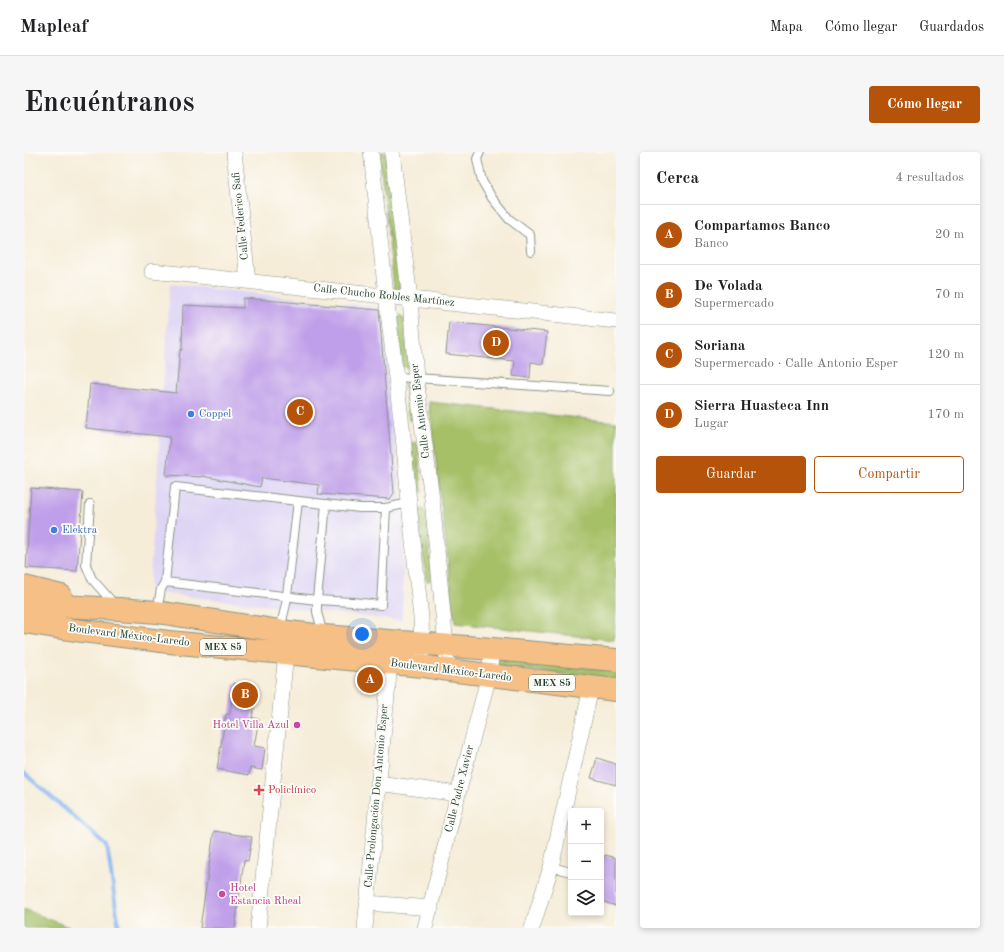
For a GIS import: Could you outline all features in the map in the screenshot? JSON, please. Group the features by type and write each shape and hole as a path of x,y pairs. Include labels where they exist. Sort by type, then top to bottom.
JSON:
{"main road":[{"path":"24,588 119,609"},
{"name":"Boulevard México-Laredo","path":"24,604 157,612 280,631 324,636 616,660"},
{"name":"Boulevard México-Laredo","path":"24,622 169,642 423,666 616,690"},
{"path":"24,632 169,642"}],"street":[{"name":"Calle Federico Safi","path":"234,152 248,281"},
{"name":"Calle Antonio Esper","path":"372,152 386,296 403,435 421,618 423,666"},
{"name":"Calle Antonio Esper","path":"392,152 410,299 416,378 432,499 448,670"},
{"name":"Calle Chucho Robles Martínez","path":"152,271 616,321"},
{"path":"403,435 423,433"},
{"path":"409,503 432,499"},
{"name":"Calle Padre Xavier","path":"425,928 489,675 492,649"},
{"path":"258,928 286,653"},
{"name":"Calle Prolongación Don Antonio Esper","path":"365,928 390,663"},
{"path":"532,928 551,866 591,688"},
{"path":"378,783 458,794"},
{"path":"367,903 431,908"}],"lane":[{"path":"480,152 477,159 482,181 492,198 509,219 530,235 531,251"},
{"path":"396,377 610,391"},
{"path":"157,612 161,590 165,582 174,487 360,508 386,508 409,503"},
{"path":"280,631 287,596 298,501"},
{"path":"90,504 86,565 92,579 119,609"},
{"path":"324,636 318,612 317,600 326,504"},
{"path":"165,582 317,600 381,605 386,508"},
{"path":"551,866 568,871"}],"shaded area":[{"path":"170,284 381,307 404,529 402,621 149,592"}],"green space":[{"path":"379,152 385,152 400,287 399,290 394,288"},
{"path":"399,316 404,319 407,368 402,366"},
{"path":"405,382 408,382 410,385 412,420 409,420 404,384"},
{"path":"429,402 616,422 616,609 614,640 455,623"},
{"path":"415,442 418,445 422,492 420,494 415,492 411,445"},
{"path":"423,509 426,513 432,579 430,581 427,581 426,579 419,512"},
{"path":"496,658 616,671 616,680 496,666"},
{"path":"24,909 71,928 24,928"}],"building":[{"path":"243,298 379,310 394,493 390,499 318,494 319,485 262,478 260,487 202,476 166,475 170,437 86,428 90,384 176,393 180,350 182,350 183,305 243,308"},
{"path":"449,322 547,332 543,364 531,362 530,378 513,376 515,361 446,354"},
{"name":"Elektra","path":"31,488 83,492 77,571 26,568"},
{"path":"234,683 258,688 252,718 259,719 254,746 265,748 262,770 250,768 249,775 217,769 226,714 230,714"},
{"path":"597,758 616,764 616,785 591,778"},
{"name":"Hotel Estancia Rheal","path":"214,831 252,837 248,861 244,860 235,928 200,928"},
{"path":"605,855 616,858 616,906 604,902"}],"waterway":[{"path":"24,773 107,846 119,928"}],"place":[{"name":"Sierra Huasteca Inn","path":"496,343"},
{"name":"Soriana","path":"300,412"},
{"name":"Coppel","path":"191,414"},
{"name":"Elektra","path":"54,530"},
{"name":"Compartamos Banco","path":"370,680"},
{"name":"De Volada","path":"245,695"},
{"name":"Hotel Villa Azul","path":"297,725"},
{"name":"Policlínico","path":"259,790"},
{"name":"Hotel Estancia Rheal","path":"222,894"}]}
